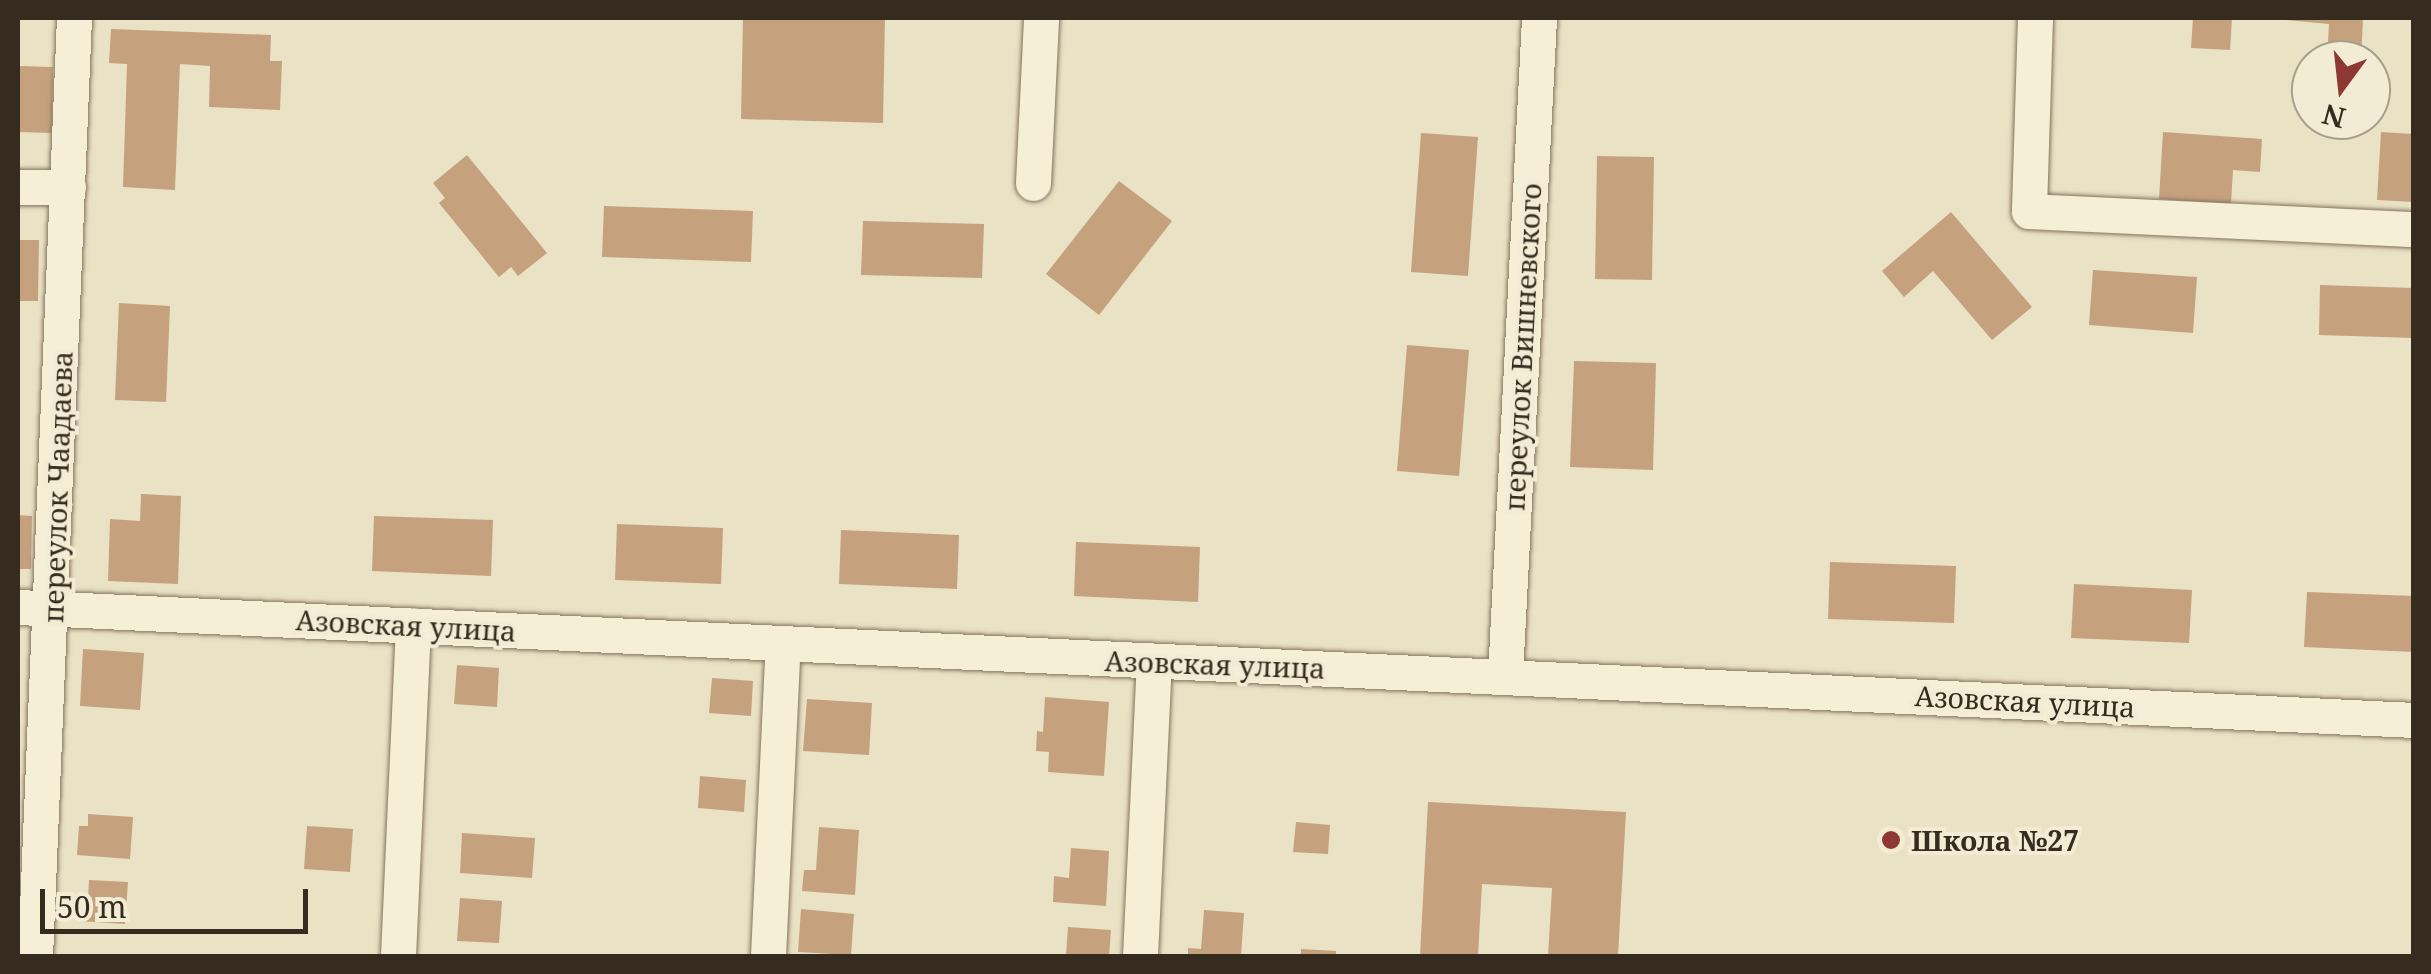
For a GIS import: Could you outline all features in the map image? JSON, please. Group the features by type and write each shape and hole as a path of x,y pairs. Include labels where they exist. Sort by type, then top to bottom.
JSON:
{"street":[{"name":"переулок Чаадаева","path":"36,956 74,18"},
{"path":"1032,183 1040,18"},
{"name":"переулок Вишневского","path":"1505,676 1539,18"},
{"path":"2035,18 2029,211 2414,229"},
{"path":"18,187 68,188"},
{"name":"Азовская улица","path":"18,607 2414,720"},
{"path":"398,956 413,624"},
{"path":"768,956 783,642"},
{"path":"1140,956 1154,662"}],"building":[{"path":"743,18 885,18 883,123 741,119"},
{"path":"2193,18 2232,18 2230,50 2191,48"},
{"path":"2263,18 2363,18 2362,40 2328,40 2329,24"},
{"path":"111,29 271,35 270,61 282,61 280,110 209,107 210,66 180,64 175,190 123,187 127,64 109,63"},
{"path":"18,66 53,67 52,133 18,132"},
{"path":"2163,132 2262,139 2260,172 2233,170 2231,204 2159,199"},
{"path":"1421,133 1478,137 1468,276 1411,272"},
{"path":"2391,133 2414,134 2414,202 2377,200 2381,140 2391,140"},
{"path":"467,155 547,253 518,276 511,267 499,277 439,203 445,198 433,183"},
{"path":"1597,156 1654,157 1652,280 1595,279"},
{"path":"1119,181 1172,221 1099,315 1046,274"},
{"path":"604,206 753,211 751,262 602,257"},
{"path":"1951,212 2032,307 1992,340 1933,271 1904,297 1882,271"},
{"path":"863,221 984,224 982,278 861,275"},
{"path":"18,240 39,240 38,301 18,301"},
{"path":"2093,270 2197,277 2193,333 2089,325"},
{"path":"2320,285 2414,288 2414,338 2319,335"},
{"path":"119,303 170,306 166,402 115,400"},
{"path":"1407,345 1469,350 1459,476 1397,471"},
{"path":"1574,361 1656,363 1653,470 1570,467"},
{"path":"141,494 181,496 178,584 108,581 110,519 140,521"},
{"path":"18,515 32,516 31,569 18,569"},
{"path":"374,516 493,520 491,576 372,571"},
{"path":"617,524 723,528 721,584 615,580"},
{"path":"841,530 959,535 957,589 839,584"},
{"path":"1076,542 1200,547 1198,602 1074,596"},
{"path":"1830,562 1956,566 1954,623 1828,619"},
{"path":"2074,584 2192,590 2189,643 2071,638"},
{"path":"2307,592 2414,596 2414,652 2304,647"},
{"path":"83,649 144,653 140,710 80,706"},
{"path":"457,665 499,668 497,707 454,704"},
{"path":"712,678 753,681 751,716 709,713"},
{"path":"1045,697 1109,702 1104,776 1048,772 1049,752 1036,751 1037,731 1043,732"},
{"path":"807,699 872,703 869,755 803,751"},
{"path":"700,776 746,780 744,812 698,808"},
{"path":"1428,802 1626,812 1618,956 1548,956 1552,888 1482,884 1478,956 1420,956"},
{"path":"88,814 133,817 130,859 77,855 79,826 88,826"},
{"path":"1296,822 1330,825 1328,854 1293,852"},
{"path":"307,826 353,829 350,872 304,869"},
{"path":"819,827 859,830 855,895 802,891 804,870 816,870"},
{"path":"462,833 535,838 532,878 460,873"},
{"path":"1071,848 1109,851 1106,906 1053,902 1054,876 1069,878"},
{"path":"89,880 128,882 125,924 79,921 80,900 88,900"},
{"path":"460,898 502,901 499,943 457,941"},
{"path":"801,909 854,914 851,955 798,952"},
{"path":"1204,910 1244,913 1241,956 1188,956 1188,948 1201,949"},
{"path":"1068,927 1111,930 1109,956 1066,956"},
{"path":"1301,949 1336,951 1336,956 1301,956"}],"place":[{"name":"Школа №27","path":"1891,840"}]}
